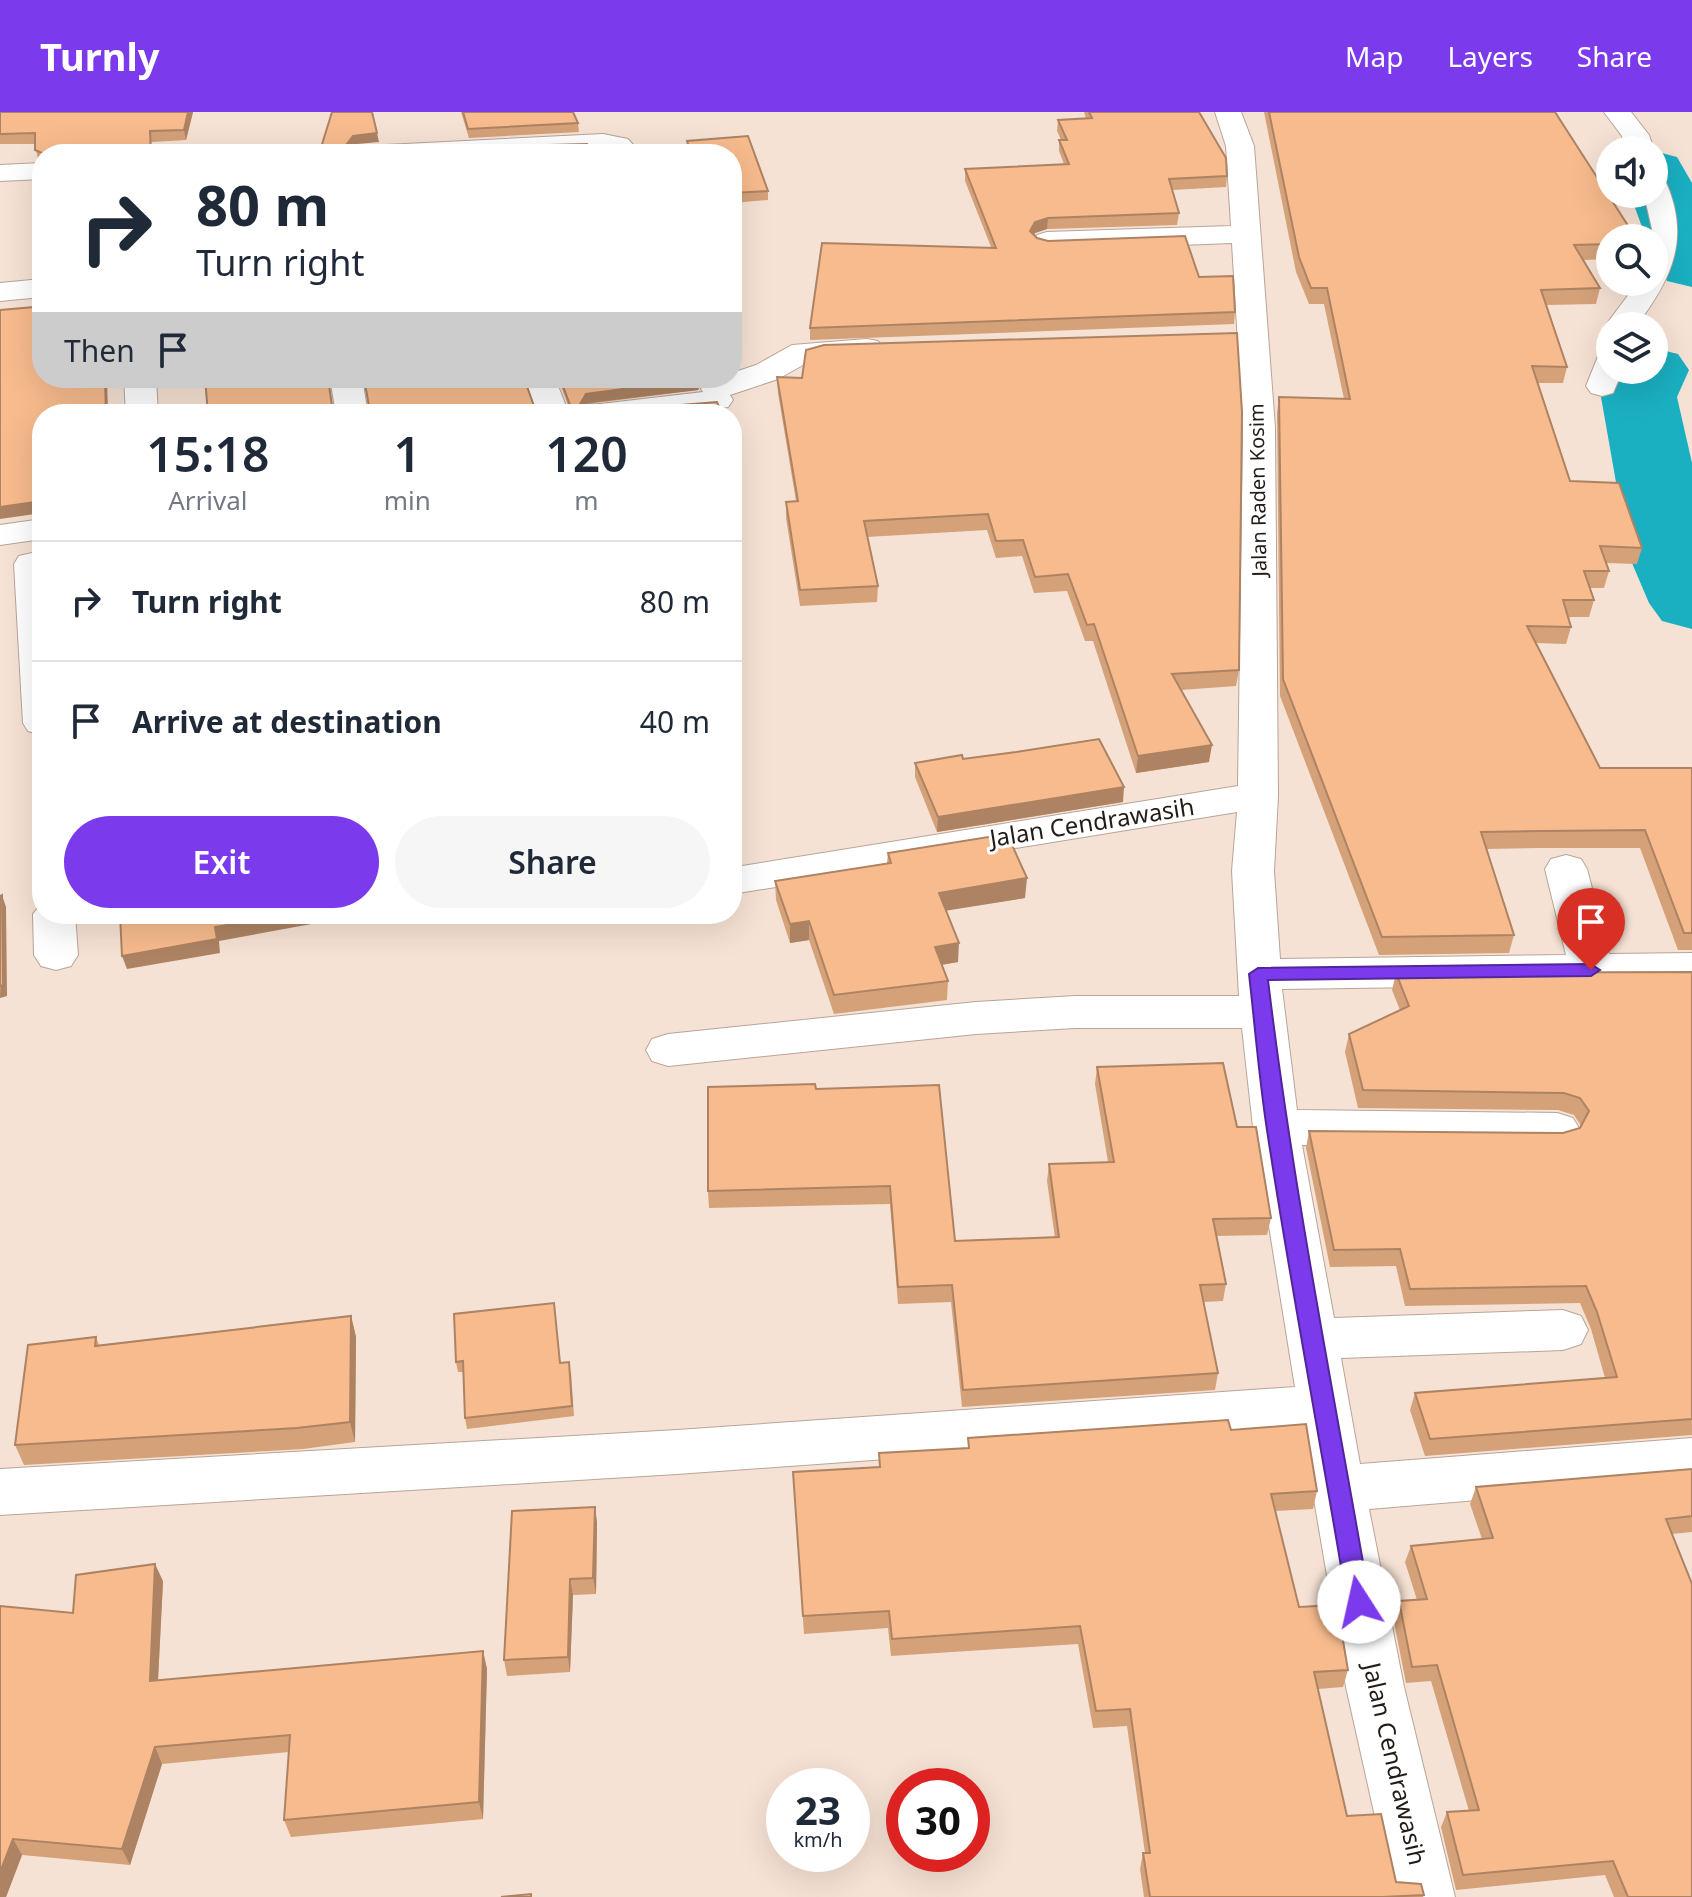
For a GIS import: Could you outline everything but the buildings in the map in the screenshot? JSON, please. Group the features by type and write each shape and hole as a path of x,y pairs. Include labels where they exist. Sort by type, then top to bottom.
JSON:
{"street":[{"name":"Jalan Raden Kosim","path":"1228,112 1240,146 1245,234 1237,336 1259,428 1258,796 1253,871"},
{"path":"1617,112 1635,136"},
{"path":"571,144 613,144"},
{"path":"0,173 32,171"},
{"path":"1047,241 1245,234"},
{"path":"0,292 32,289"},
{"path":"1631,312 1643,296"},
{"path":"742,383 803,352 903,347"},
{"path":"661,404 716,395"},
{"path":"0,535 29,556 32,595"},
{"name":"Jalan Cendrawasih","path":"742,880 1258,796"},
{"path":"1566,869 1591,970"},
{"name":"Jalan Cendrawasih","path":"1253,871 1260,993 1276,1127 1311,1339 1375,1687 1424,1897"},
{"path":"668,1050 1260,993 1591,970 1692,968"},
{"path":"1276,1127 1557,1130"},
{"path":"1311,1339 1563,1330"},
{"path":"0,1492 692,1451 1325,1406"},
{"path":"1338,1489 1692,1460"}],"waterway":[{"path":"1668,206 1692,266"},
{"path":"1645,384 1639,397 1671,556 1692,603"}],"route":[{"path":"1359,1602 1276,1127 1258,974 1591,970"}]}
